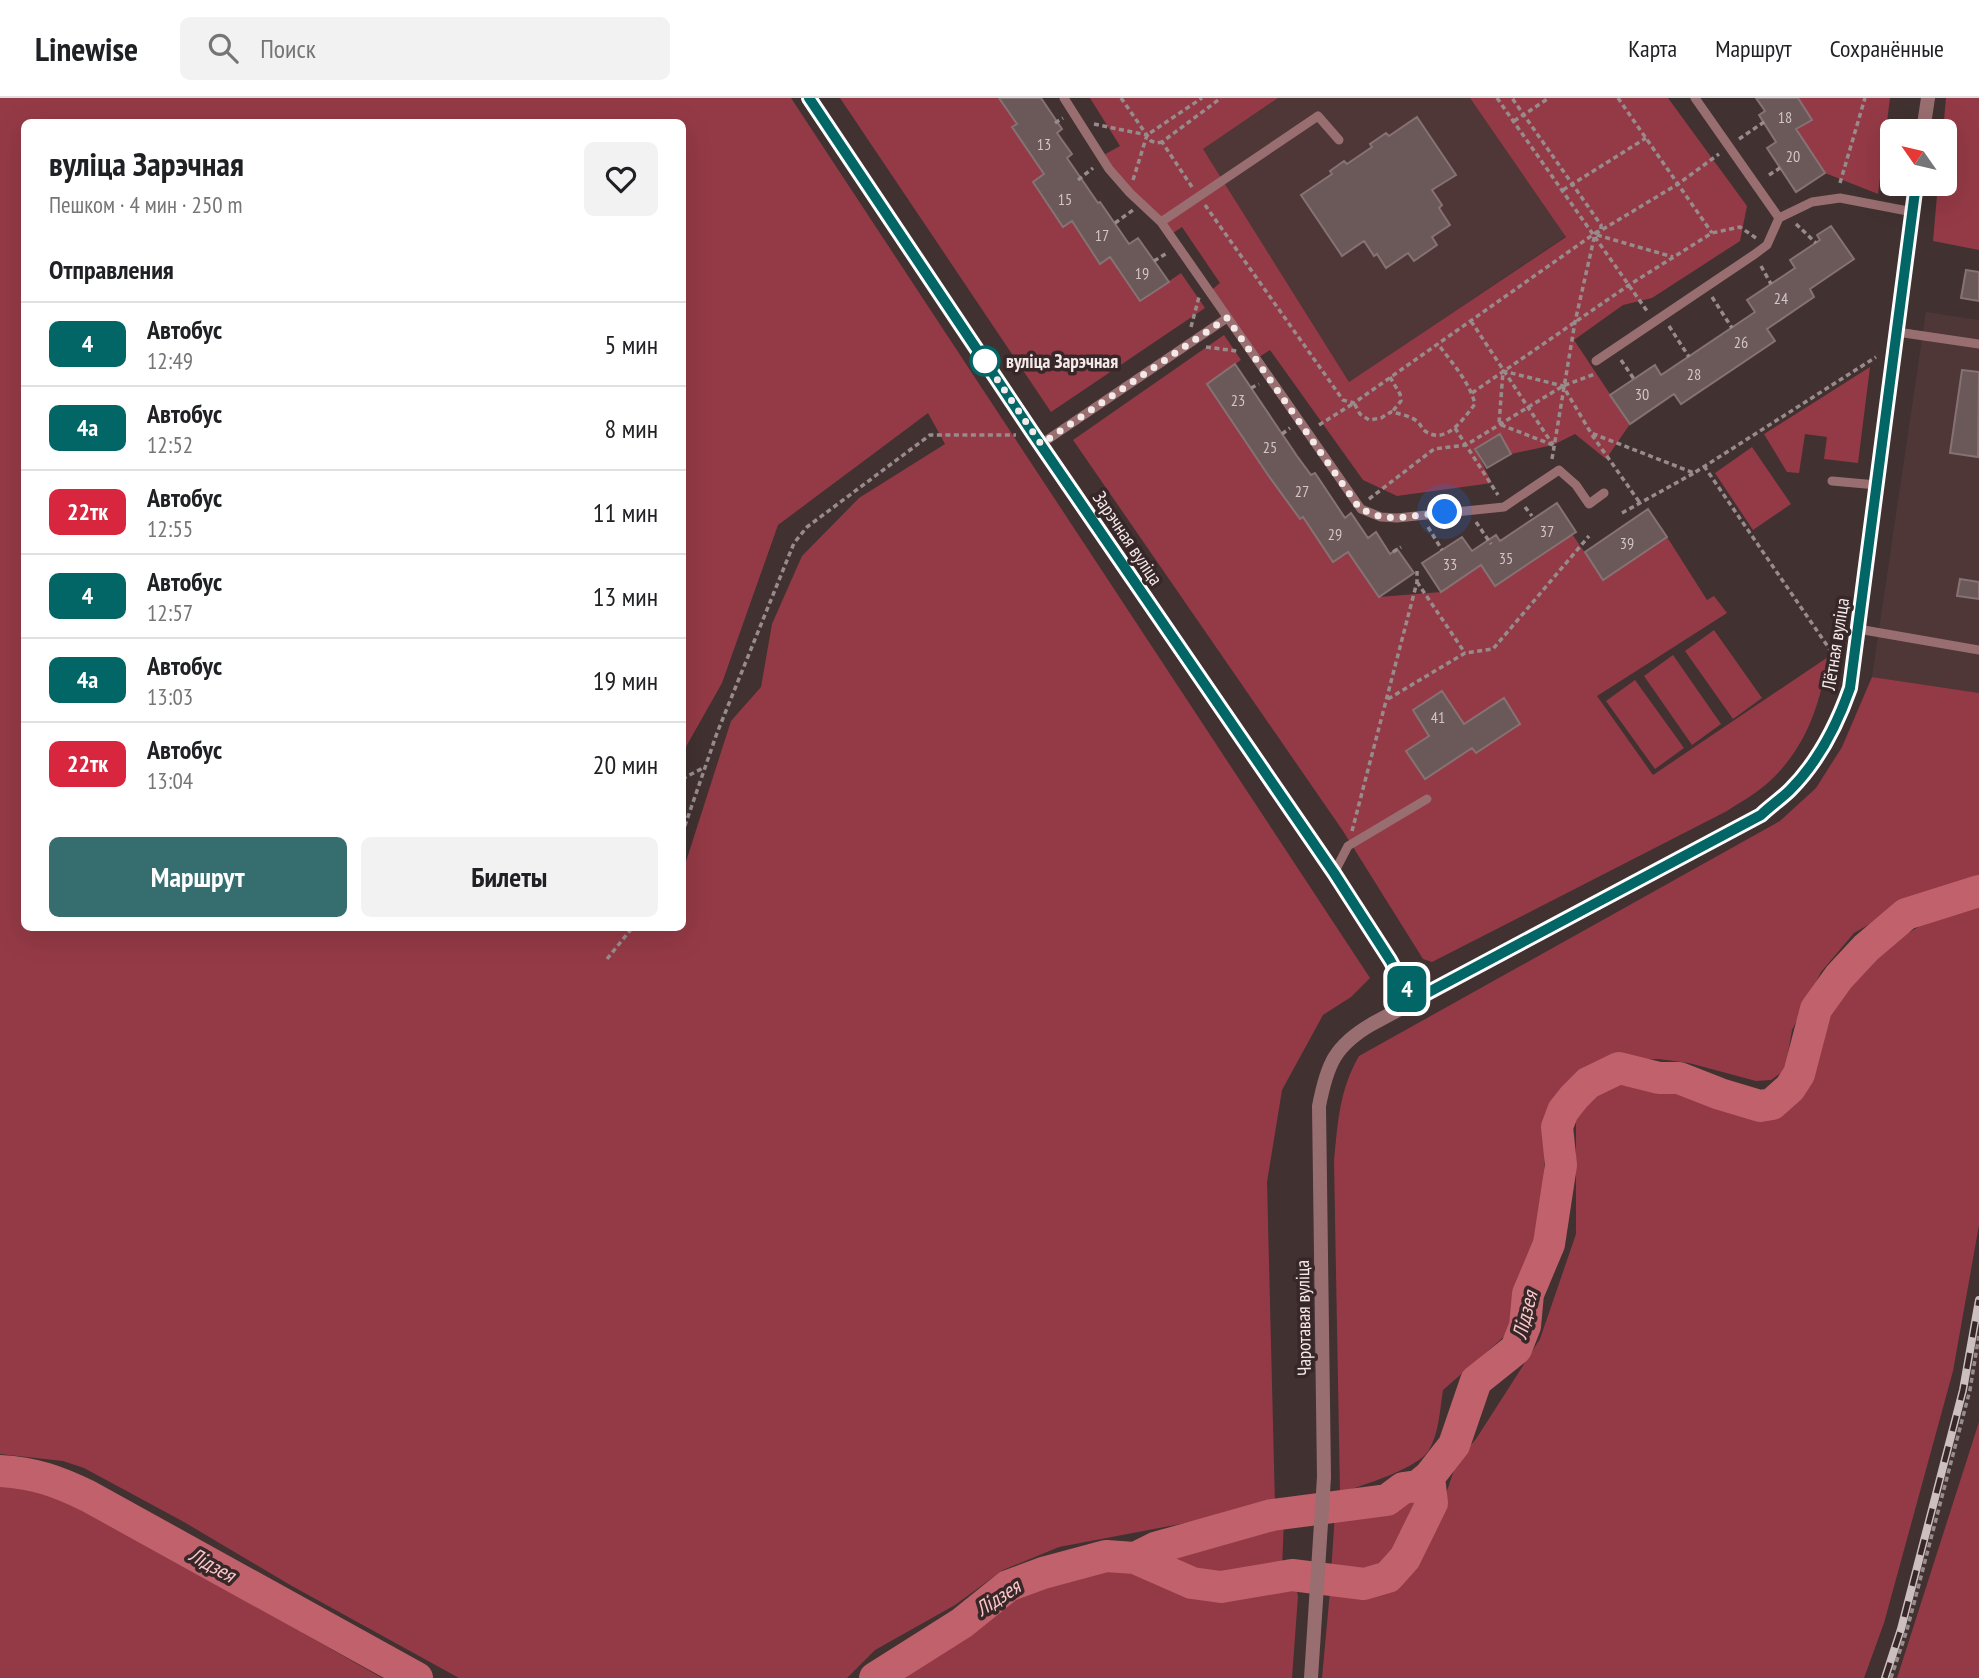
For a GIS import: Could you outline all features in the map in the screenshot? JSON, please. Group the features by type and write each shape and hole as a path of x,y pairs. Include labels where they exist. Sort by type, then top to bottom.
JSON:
{"street":[{"name":"Зарэчная вуліца","path":"809,98 1037,439 1334,873 1395,968 1412,1001"},
{"path":"1925,119 1928,98"},
{"name":"Лётная вуліца","path":"1412,1001 1761,815 1790,790 1808,768 1834,726 1850,688 1915,196"},
{"name":"Чаротавая вуліца","path":"1311,1678 1324,1477 1319,1106 1326,1073 1341,1048 1354,1034 1412,1001"}],"lane":[{"path":"1064,98 1100,157 1130,193 1161,222 1359,507 1381,517 1397,518 1504,507 1559,470 1576,485 1590,505 1604,493"},
{"path":"1695,98 1779,218"},
{"path":"1161,222 1318,116 1339,140"},
{"path":"1596,361 1767,245 1779,218 1812,202 1840,198 1913,212"},
{"path":"1037,439 1227,318"},
{"path":"1897,332 1979,344"},
{"path":"1832,481 1877,485"},
{"path":"1858,629 1979,650"},
{"path":"1334,873 1348,846 1427,799"}],"path":[{"path":"1121,98 1147,135 1157,143 1221,98"},
{"path":"1130,193 1147,135 1202,98"},
{"path":"1497,98 1595,234 1654,322"},
{"path":"1512,98 1601,225 1601,229 1595,234 1553,445"},
{"path":"1514,121 1549,98"},
{"path":"1618,98 1713,233"},
{"path":"1840,183 1865,98"},
{"path":"1055,123 1063,118 1147,135"},
{"path":"1308,432 1354,403 1595,234 1678,184 1767,120"},
{"path":"1563,190 1646,138"},
{"path":"1162,142 1343,400 1354,403 1360,414 1369,420 1381,418 1392,412 1401,401 1390,377"},
{"path":"1078,180 1093,168"},
{"path":"1769,175 1780,168"},
{"path":"1115,223 1135,209"},
{"path":"1795,223 1816,243"},
{"path":"1472,393 1629,285 1713,233 1740,227 1767,245"},
{"path":"1595,234 1673,257"},
{"path":"1154,261 1170,251"},
{"path":"1760,264 1771,284"},
{"path":"1190,331 1199,295"},
{"path":"1712,297 1732,328"},
{"path":"1471,321 1553,445"},
{"path":"1669,326 1689,357"},
{"path":"1392,412 1411,418 1420,423 1425,431 1437,435 1448,433 1455,428 1475,404 1472,393 1438,344"},
{"path":"1200,346 1239,352"},
{"path":"1622,513 1694,473 1877,357"},
{"path":"1619,358 1634,379"},
{"path":"1503,371 1563,386 1591,433 1640,503"},
{"path":"1499,424 1503,371"},
{"path":"1359,507 1434,449 1466,445 1563,386 1597,374"},
{"path":"1251,388 1261,383"},
{"path":"1499,424 1553,445"},
{"path":"1282,434 1292,426"},
{"path":"1455,428 1492,483 1504,507"},
{"path":"1591,433 1694,473"},
{"path":"686,822 705,767 794,543 807,527 930,435 1037,439"},
{"path":"1704,466 1835,657"},
{"path":"1522,503 1532,516"},
{"path":"1473,517 1491,544"},
{"path":"1425,522 1443,550"},
{"path":"1386,700 1465,653 1493,649 1589,536"},
{"path":"1393,552 1401,547"},
{"path":"1348,846 1417,582 1417,571"},
{"path":"1417,582 1465,653"},
{"path":"686,777 705,767"},
{"path":"607,959 630,931"},
{"path":"1891,1678 1907,1630 1963,1416 1979,1335"}],"shaded area":[{"path":"0,98 791,98 1370,978 1351,997 1323,1015 1282,1090 1267,1182 1275,1506 1059,1547 1003,1570 955,1605 875,1650 847,1678 459,1678 292,1586 184,1522 84,1468 63,1461 0,1454"},
{"path":"840,98 999,98 1017,124 1012,128 1044,174 1033,182 1063,227 1072,221 1100,263 1110,257 1140,301 1181,273 1205,308 1051,412"},
{"path":"1090,98 1278,98 1203,149 1349,382 1566,237 1470,98 1668,98 1747,206 1740,241 1652,298 1623,305 1574,340 1630,424 1606,459 1575,434 1553,445 1511,454 1500,434 1475,449 1492,483 1397,496 1363,480 1270,350 1256,359 1209,292 1220,283 1182,227 1170,235 1100,157 1120,146"},
{"path":"1278,98 1470,98 1566,236 1349,382 1203,149"},
{"path":"1798,98 1890,98 1887,119 1880,119 1878,194 1825,173 1796,129 1811,119"},
{"path":"1946,98 1979,98 1979,250 1933,241 1937,196 1957,196 1957,119 1944,119"},
{"path":"1926,312 1979,320 1979,693 1872,677"},
{"path":"1224,335 1241,360 1207,384 1299,519 1303,517 1333,561 1348,552 1379,597 1441,592 1481,565 1495,586 1572,534 1603,579 1667,537 1707,600 1714,596 1727,613 1597,696 1653,775 1828,657 1821,691 1810,723 1784,766 1762,788 1727,811 1432,962 1423,959 1343,831 1073,440"},
{"path":"1870,367 1858,463 1824,459 1827,437 1805,434 1799,473 1787,472 1764,434"},
{"path":"1752,447 1791,504 1753,530 1715,473"},
{"path":"1714,630 1762,698 1733,719 1685,651"},
{"path":"1673,655 1721,724 1692,745 1644,676"},
{"path":"1872,677 1979,693 1979,879 1910,901 1854,933 1821,972 1792,1030 1785,1070 1771,1080 1756,1081 1689,1063 1659,1059 1619,1060 1592,1067 1558,1096 1546,1131 1541,1227 1506,1335 1443,1390 1435,1436 1423,1457 1389,1476 1340,1493 1334,1161 1343,1094 1359,1056 1780,821 1816,788 1842,747"},
{"path":"1635,680 1684,748 1655,769 1606,701"},
{"path":"1979,905 1979,1225 1953,1371 1884,1623 1864,1678 1322,1678 1330,1591 1353,1596 1401,1581 1445,1497 1457,1461 1476,1439 1540,1339 1576,1234 1576,1108 1603,1085 1619,1081 1656,1082 1715,1102 1767,1111 1806,1082 1818,1058 1822,1034 1842,986 1873,954 1925,923"},
{"path":"1979,1422 1979,1678 1897,1678"},
{"path":"0,1484 53,1491 382,1678 0,1678"},
{"path":"1426,1485 1426,1503 1400,1556 1385,1574 1363,1578 1331,1573 1335,1513 1388,1503 1404,1493"},
{"path":"1284,1520 1282,1568 1219,1573 1174,1566 1159,1552"},
{"path":"1107,1564 1132,1564 1215,1598 1275,1589 1295,1583 1298,1596 1292,1678 888,1678 927,1645 962,1630 1013,1593 1055,1577"}],"building":[{"path":"999,98 1041,98 1062,129 1057,133 1072,154 1067,158 1098,203 1100,202 1129,244 1138,238 1169,282 1140,301 1110,257 1100,264 1072,221 1063,227 1033,182 1044,174 1012,127 1017,124"},
{"path":"1756,98 1798,98 1812,120 1796,129 1825,173 1796,192 1767,148 1776,142 1759,115 1765,111"},
{"path":"1417,117 1456,175 1432,190 1450,225 1432,237 1437,245 1414,261 1408,253 1386,268 1364,241 1342,256 1301,195 1332,174 1330,171 1344,161 1347,164 1372,147 1370,144 1386,133 1389,136"},
{"path":"1831,226 1854,259 1810,289 1814,297 1767,329 1775,341 1681,404 1674,394 1630,424 1610,395 1655,365 1661,375 1755,312 1747,300 1795,268 1790,260 1820,240 1817,235"},
{"path":"1966,270 1979,272 1979,301 1961,298"},
{"path":"1235,364 1297,456 1311,475 1315,473 1345,518 1351,513 1368,538 1376,532 1390,554 1397,549 1414,573 1379,597 1348,552 1333,562 1303,517 1300,519 1268,475 1207,384"},
{"path":"1962,370 1979,372 1978,457 1950,453"},
{"path":"1500,434 1511,454 1487,468 1475,449"},
{"path":"1557,503 1576,532 1495,586 1481,565 1441,592 1422,563 1462,537 1472,551 1496,535 1500,541"},
{"path":"1648,509 1667,537 1603,580 1585,552"},
{"path":"1960,579 1979,582 1979,599 1957,596"},
{"path":"1442,691 1464,724 1504,698 1520,724 1476,753 1472,748 1425,779 1406,751 1429,736 1413,710"}],"waterway":[{"name":"Лідзея","path":"875,1678 962,1623 1008,1586 1043,1573 1106,1556 1135,1558 1155,1548 1272,1515 1387,1500 1403,1488 1418,1486 1429,1477 1454,1445 1476,1381 1516,1349 1525,1326 1528,1294 1549,1244 1561,1165 1557,1127 1563,1111 1574,1097 1588,1083 1619,1068 1659,1078 1679,1078 1760,1106 1772,1104 1790,1088 1799,1074 1816,1009 1839,977 1866,948 1906,914 1979,891"},
{"name":"Лідзея","path":"0,1471 46,1479 88,1496 417,1678"},
{"path":"1135,1558 1192,1583 1221,1587 1292,1575 1364,1584 1388,1577 1405,1558 1432,1503 1429,1477"}],"railway":[{"path":"1885,1678 1901,1629 1963,1390 1979,1300"}],"bus line":[{"name":"4","path":"809,98 1034,435 1334,873 1390,960 1412,1001 1761,815 1790,790 1821,750 1850,688 1914,196"}],"place":[{"name":"вуліца Зарэчная","path":"985,361"}],"route":[{"path":"985,361 1041,444 1227,318 1360,509 1381,517 1397,518 1445,512"}]}
